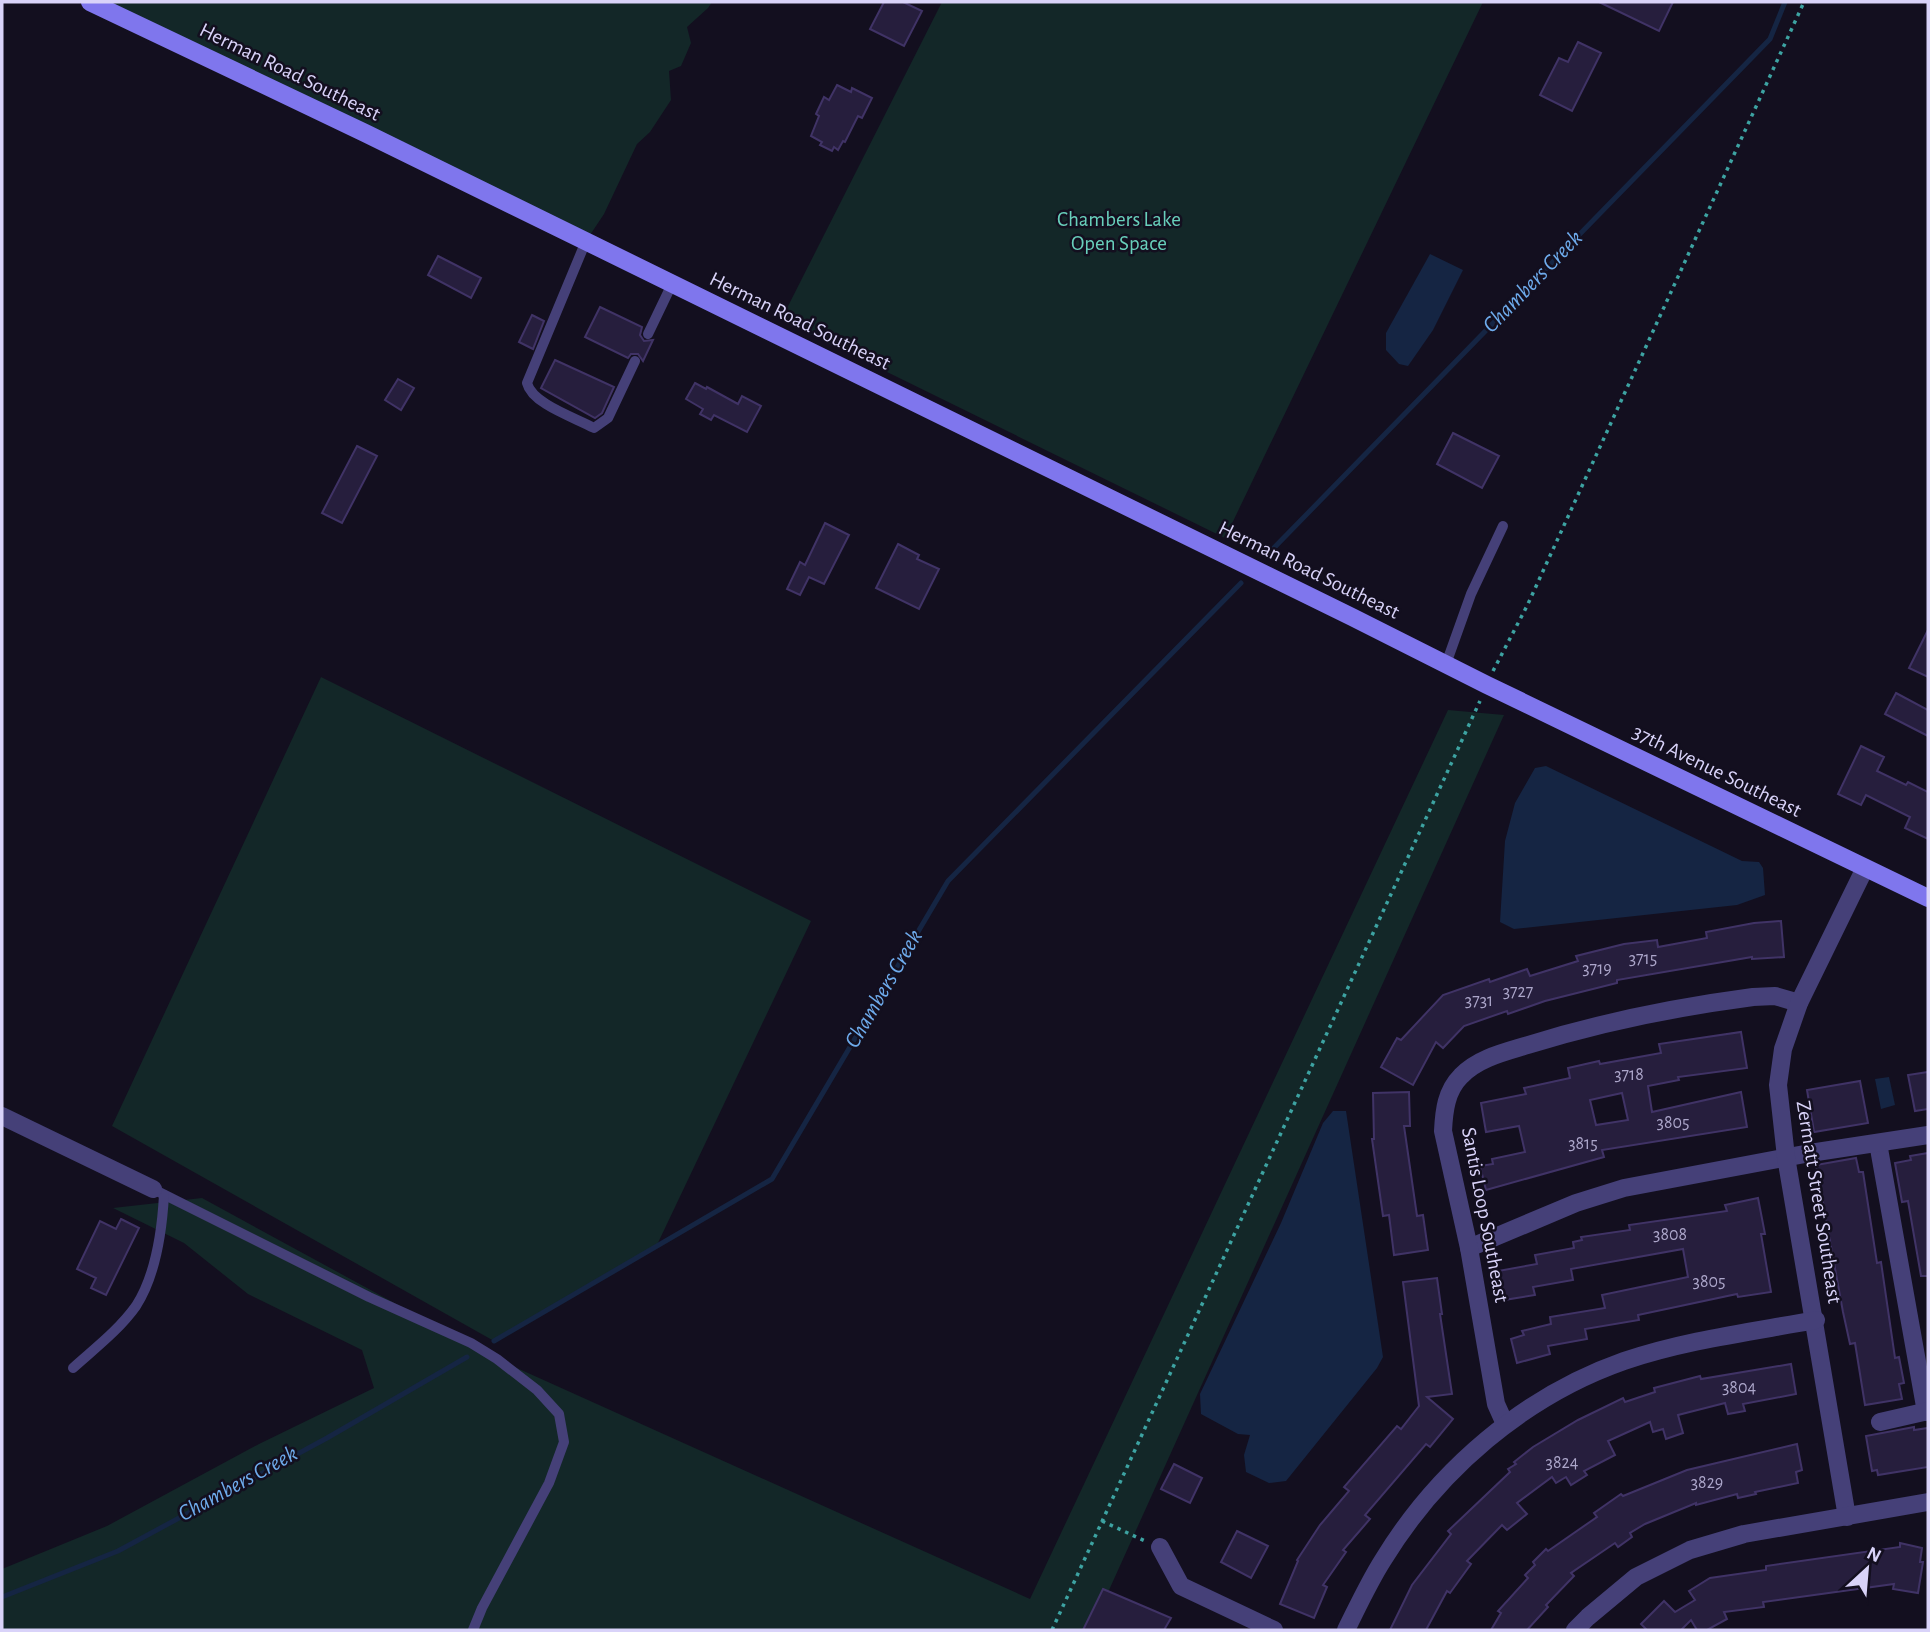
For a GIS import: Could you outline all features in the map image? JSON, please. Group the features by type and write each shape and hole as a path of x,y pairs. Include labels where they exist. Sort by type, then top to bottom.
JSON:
{"street":[{"name":"Herman Road Southeast","path":"90,2 586,241 1487,684"},
{"name":"37th Avenue Southeast","path":"1487,684 1928,898"},
{"name":"Zermatt Street Southeast","path":"1847,1517 1786,1157 1778,1085 1783,1049 1799,1003 1865,868"},
{"name":"Santis Loop Southeast","path":"1505,1424 1496,1404 1469,1248 1443,1131 1448,1096 1454,1084 1469,1069 1489,1058 1614,1021 1753,997 1775,996 1799,1003"},
{"path":"2,1116 158,1192"},
{"path":"1469,1248 1576,1203 1624,1188 1786,1157 1928,1135"},
{"path":"1878,1143 1927,1411 1880,1422"},
{"path":"1346,1630 1382,1560 1407,1524 1438,1485 1505,1424 1571,1384 1625,1361 1693,1341 1815,1320"},
{"path":"1575,1630 1636,1577 1675,1556 1744,1534 1928,1502"},
{"path":"1160,1547 1181,1586 1274,1630"}],"lane":[{"path":"586,241 527,383 529,390 541,401 594,428 608,418 635,360"},
{"path":"648,334 672,284"},
{"path":"1446,664 1471,594 1503,526"},
{"path":"73,1368 108,1337 136,1305 157,1254 158,1192 369,1297 471,1343 497,1359 537,1390 559,1414 564,1442 549,1483 482,1608 473,1630"}],"path":[{"path":"1052,1630 1804,2"},
{"path":"1102,1521 1160,1547"}],"green space":[{"path":"110,2 712,2 687,27 691,43 681,66 669,71 671,100 650,132 637,144 604,214 586,241 107,10"},
{"name":"Chambers Lake Open Space","path":"942,2 1483,2 1225,538 781,320"},
{"path":"321,677 811,921 656,1247 494,1341 112,1126"},
{"path":"1448,710 1504,715 1091,1630 2,1630 2,1569 107,1526 259,1444 374,1388 362,1350 248,1294 184,1243 113,1208 202,1198 497,1359 1030,1599"}],"water":[{"path":"1430,254 1463,270 1433,330 1408,366 1399,364 1386,350 1386,333"},
{"path":"1546,766 1742,861 1759,862 1763,868 1765,895 1737,905 1514,929 1500,922 1505,841 1515,803 1535,768"},
{"path":"1889,1077 1895,1105 1881,1109 1875,1079"},
{"path":"1333,1111 1346,1111 1383,1357 1286,1481 1269,1483 1246,1472 1244,1455 1250,1435 1238,1434 1201,1414 1200,1394 1281,1223 1323,1123"}],"building":[{"path":"884,2 903,2 922,11 904,46 870,29"},
{"path":"1599,2 1673,2 1659,31"},
{"path":"1578,42 1601,53 1572,111 1540,95 1559,58 1568,62"},
{"path":"837,85 851,92 852,88 872,98 862,118 858,116 845,142 843,141 838,150 834,147 832,151 811,136 819,116 816,114 824,97 829,100"},
{"path":"438,256 481,278 471,298 428,275"},
{"path":"600,307 642,327 640,335 644,341 653,340 643,361 638,354 631,354 628,358 585,337"},
{"path":"532,315 544,321 533,349 519,342"},
{"path":"555,360 614,387 602,413 595,418 541,388"},
{"path":"398,379 414,388 401,410 385,400"},
{"path":"695,383 738,404 742,396 761,406 747,432 714,415 711,420 700,414 703,409 686,399"},
{"path":"1453,433 1499,456 1482,488 1437,464"},
{"path":"357,446 377,456 342,523 322,513"},
{"path":"825,523 849,535 824,584 809,577 800,595 787,589 800,562 805,565"},
{"path":"898,544 919,555 917,559 939,569 919,609 876,588"},
{"path":"1928,630 1928,677 1909,668"},
{"path":"1896,693 1928,710 1928,736 1885,714"},
{"path":"1861,746 1884,757 1877,771 1928,792 1928,839 1905,828 1910,817 1866,795 1861,805 1838,794"},
{"path":"1781,921 1784,957 1752,957 1617,980 1617,983 1545,1001 1508,1014 1507,1011 1464,1026 1443,1048 1436,1042 1413,1085 1381,1067 1397,1038 1401,1040 1443,995 1527,969 1530,976 1578,961 1576,956 1624,944 1657,940 1658,947 1707,938 1706,932"},
{"path":"1741,1032 1747,1068 1678,1077 1679,1080 1648,1086 1652,1112 1741,1092 1747,1127 1602,1150 1604,1157 1486,1190 1480,1166 1493,1164 1492,1159 1525,1152 1519,1126 1486,1132 1481,1103 1526,1094 1524,1088 1570,1078 1568,1068 1661,1053 1659,1044","holes":["1622,1093 1628,1120 1596,1125 1590,1100"]},
{"path":"1928,1072 1928,1109 1915,1111 1908,1075"},
{"path":"1860,1081 1868,1123 1814,1132 1807,1090"},
{"path":"1409,1092 1410,1126 1404,1126 1417,1216 1423,1215 1428,1250 1394,1255 1389,1215 1383,1216 1372,1139 1373,1093"},
{"path":"1928,1153 1928,1276 1921,1276 1908,1201 1902,1202 1895,1163 1911,1160 1910,1156"},
{"path":"1856,1158 1859,1172 1863,1172 1877,1263 1881,1262 1895,1358 1899,1357 1904,1383 1899,1384 1902,1399 1865,1405 1855,1343 1850,1344 1843,1312 1816,1165"},
{"path":"1758,1198 1771,1292 1738,1297 1737,1294 1638,1315 1639,1320 1585,1329 1587,1339 1548,1346 1550,1354 1517,1363 1511,1339 1524,1335 1522,1331 1551,1324 1550,1317 1605,1308 1602,1295 1688,1277 1683,1249 1571,1269 1573,1280 1533,1287 1535,1295 1504,1300 1498,1271 1537,1264 1535,1255 1574,1248 1573,1242 1582,1240 1581,1237 1630,1230 1629,1225 1727,1211 1725,1205"},
{"path":"121,1219 139,1228 106,1295 91,1288 96,1278 77,1269 100,1221 116,1229"},
{"path":"1437,1278 1452,1394 1427,1397 1453,1419 1430,1447 1426,1444 1365,1515 1370,1519 1343,1550 1346,1552 1323,1585 1327,1587 1314,1618 1280,1604 1297,1560 1320,1525 1349,1491 1344,1487 1397,1426 1401,1429 1419,1406 1403,1282"},
{"path":"1791,1364 1796,1394 1743,1404 1745,1411 1728,1414 1725,1403 1678,1415 1683,1433 1666,1439 1663,1429 1653,1432 1650,1422 1608,1441 1615,1455 1584,1471 1587,1475 1571,1485 1566,1477 1556,1483 1552,1477 1517,1503 1527,1514 1507,1530 1502,1525 1467,1561 1471,1564 1450,1593 1447,1591 1426,1630 1390,1630 1412,1585 1451,1534 1448,1531 1510,1472 1508,1469 1516,1464 1514,1462 1533,1447 1578,1420 1623,1398 1625,1402 1655,1392 1654,1388 1700,1376 1701,1379"},
{"path":"1914,1427 1914,1430 1928,1428 1928,1467 1878,1475 1877,1470 1872,1471 1866,1436"},
{"path":"1797,1444 1802,1470 1796,1472 1798,1483 1738,1498 1737,1494 1696,1503 1645,1524 1630,1533 1632,1537 1618,1547 1615,1543 1571,1573 1574,1576 1527,1630 1491,1630 1501,1613 1498,1611 1528,1578 1525,1575 1535,1565 1533,1562 1546,1549 1548,1551 1597,1517 1594,1513 1621,1494 1623,1496 1687,1470"},
{"path":"1174,1464 1202,1478 1190,1503 1161,1489"},
{"path":"1237,1531 1268,1546 1251,1578 1221,1562"},
{"path":"1900,1543 1922,1548 1920,1562 1923,1562 1918,1593 1893,1589 1894,1584 1763,1602 1764,1607 1724,1612 1727,1619 1707,1630 1697,1630 1691,1620 1681,1630 1647,1630 1641,1624 1664,1601 1675,1612 1695,1600 1689,1591 1710,1578 1766,1570 1766,1566 1900,1547"},
{"path":"1103,1589 1171,1618 1164,1630 1083,1630"}],"waterway":[{"name":"Chambers Creek","path":"1268,554 1770,39 1785,2"},
{"name":"Chambers Creek","path":"494,1341 772,1179 948,881 1241,583"},
{"name":"Chambers Creek","path":"2,1597 118,1551 327,1438 467,1357"}]}
